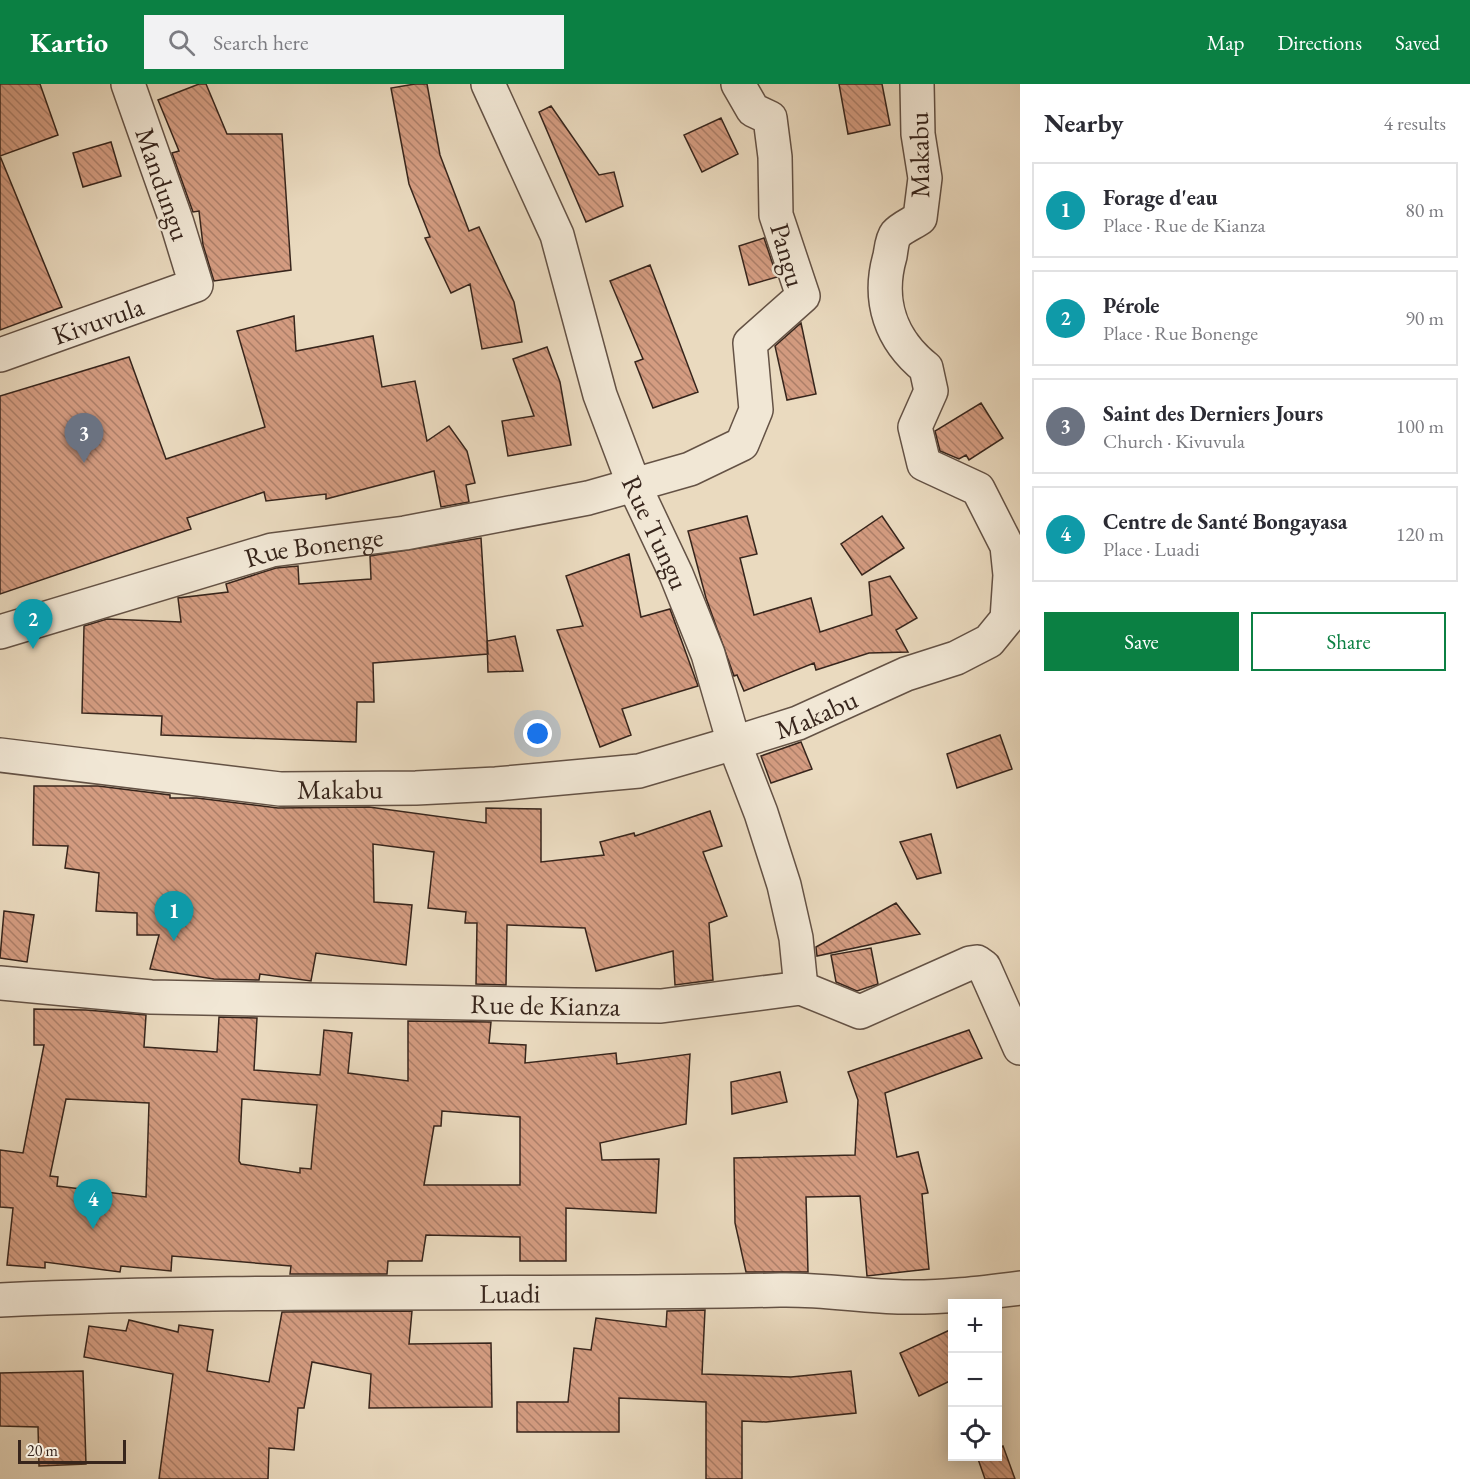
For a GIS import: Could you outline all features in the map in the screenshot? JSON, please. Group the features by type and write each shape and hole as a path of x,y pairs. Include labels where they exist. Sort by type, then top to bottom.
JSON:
{"street":[{"name":"Mandungu","path":"128,84 177,223 196,285"},
{"name":"Rue Tungu","path":"488,84 557,235 600,395 634,485 676,574 708,654 734,743 761,813 784,885 796,938 801,988"},
{"name":"Pangu","path":"634,485 690,469 742,444 756,410 750,343 803,296 776,215 775,157 770,118 753,110 738,84"},
{"name":"Makabu","path":"0,755 280,789 416,788 496,784 639,771 798,723 906,674 956,658 989,641 1007,620 1010,575 1007,546 978,489 951,479 924,464 915,427 931,391 926,368 907,352 894,331 885,296 887,264 896,234 920,218 925,178 918,134 917,84"},
{"name":"Kivuvula","path":"0,355 196,285"},
{"name":"Rue Bonenge","path":"0,632 272,550 467,523 588,498 634,485"},
{"name":"Rue de Kianza","path":"0,983 151,997 661,1006 801,988 860,1012 977,962 984,967 1020,1048"},
{"name":"Luadi","path":"0,1300 101,1295 619,1294 813,1290 901,1297 958,1296 1020,1288"}],"building":[{"path":"0,84 40,84 58,135 0,156"},
{"path":"199,84 206,84 227,134 282,134 291,270 214,281 203,245 199,211 193,212 172,153 179,151 158,100"},
{"path":"427,84 440,155 469,231 479,227 514,302 522,342 482,349 470,284 451,293 425,238 430,237 409,184 391,88"},
{"path":"839,84 882,84 890,125 848,134"},
{"path":"551,106 599,175 614,172 623,206 586,222 539,112"},
{"path":"721,118 738,154 702,172 684,135"},
{"path":"111,142 121,176 83,187 73,153"},
{"path":"0,156 62,307 0,330"},
{"path":"764,238 777,277 749,285 739,246"},
{"path":"650,265 698,392 653,408 635,362 643,359 610,281"},
{"path":"294,316 296,351 373,336 382,387 415,381 427,441 449,426 467,451 475,483 466,485 469,502 441,507 434,471 326,499 326,494 266,501 264,492 187,518 191,529 0,594 0,396 129,357 166,459 265,427 237,331"},
{"path":"801,323 816,394 787,400 775,346"},
{"path":"547,347 560,382 571,445 508,456 502,421 534,416 513,359"},
{"path":"981,403 1003,438 969,460 966,455 959,459 940,451 935,431"},
{"path":"747,516 757,554 740,558 754,615 811,598 820,632 872,615 869,582 890,576 917,618 896,630 908,652 869,653 816,670 814,663 744,691 737,675 734,676 706,598 688,531"},
{"path":"882,516 904,548 862,575 841,544"},
{"path":"481,538 488,654 373,663 374,702 357,702 356,742 161,735 162,716 82,713 84,626 107,619 181,622 178,598 228,592 226,584 276,568 298,566 299,584 371,579 370,556"},
{"path":"629,554 641,617 670,609 698,686 622,709 631,735 600,747 557,630 583,626 566,576"},
{"path":"515,636 523,671 488,672 487,641"},
{"path":"1000,735 1012,769 957,788 947,754"},
{"path":"801,742 812,769 771,783 761,756"},
{"path":"34,786 98,786 170,795 170,798 197,798 278,808 369,807 486,823 486,808 541,809 541,862 604,855 600,842 634,833 635,836 710,811 722,846 703,852 727,916 709,923 713,980 675,985 673,951 596,971 585,928 507,925 506,985 476,984 477,923 465,923 466,912 428,908 434,852 373,844 374,902 412,905 406,965 316,953 311,981 260,974 259,980 214,979 150,969 159,935 137,935 137,913 96,911 99,873 65,868 68,846 33,845"},
{"path":"931,834 941,873 917,879 900,842"},
{"path":"896,903 920,934 817,956 816,947"},
{"path":"4,911 34,915 27,962 0,958"},
{"path":"871,948 878,984 857,991 836,982 831,955"},
{"path":"34,1009 146,1015 144,1047 217,1052 219,1017 257,1018 254,1070 320,1075 324,1030 352,1033 348,1073 408,1081 408,1021 491,1022 489,1043 526,1045 525,1063 616,1053 617,1064 690,1054 686,1124 600,1143 602,1160 659,1159 656,1213 566,1208 566,1261 520,1261 520,1237 426,1235 422,1261 388,1261 387,1274 290,1274 291,1266 172,1256 171,1271 121,1266 120,1272 45,1262 45,1268 7,1265 13,1208 0,1207 0,1150 23,1153 44,1045 34,1045","holes":["66,1099 149,1103 146,1197 57,1186 58,1177 50,1176","242,1099 317,1105 311,1169 300,1168 300,1173 241,1164 239,1161","442,1111 520,1117 520,1185 424,1185 434,1126 441,1126"]},
{"path":"969,1030 982,1058 885,1093 897,1157 918,1152 928,1193 922,1194 929,1269 867,1276 860,1196 806,1197 808,1272 746,1272 735,1223 734,1158 855,1155 858,1100 848,1072"},
{"path":"780,1072 787,1102 732,1114 731,1082"},
{"path":"705,1310 702,1374 791,1377 851,1371 856,1413 766,1422 742,1421 742,1479 706,1479 706,1402 619,1398 619,1432 517,1432 517,1402 568,1402 574,1348 591,1350 596,1318 666,1327 667,1311"},
{"path":"412,1311 409,1344 491,1343 492,1407 369,1408 371,1374 312,1362 304,1408 298,1408 294,1450 269,1448 268,1479 159,1479 173,1374 84,1357 89,1326 126,1331 129,1320 178,1332 179,1325 213,1330 207,1371 269,1382 282,1312"},
{"path":"948,1331 948,1382 919,1396 900,1353"},
{"path":"83,1371 86,1464 39,1466 38,1427 0,1426 0,1373"},
{"path":"1002,1446 1015,1479 985,1479 979,1461 1002,1461"}],"place":[{"name":"Saint des Derniers Jours","path":"84,463"},
{"name":"Pérole","path":"33,649"},
{"name":"Forage d'eau","path":"174,941"},
{"name":"Centre de Santé Bongayasa","path":"93,1229"}]}
